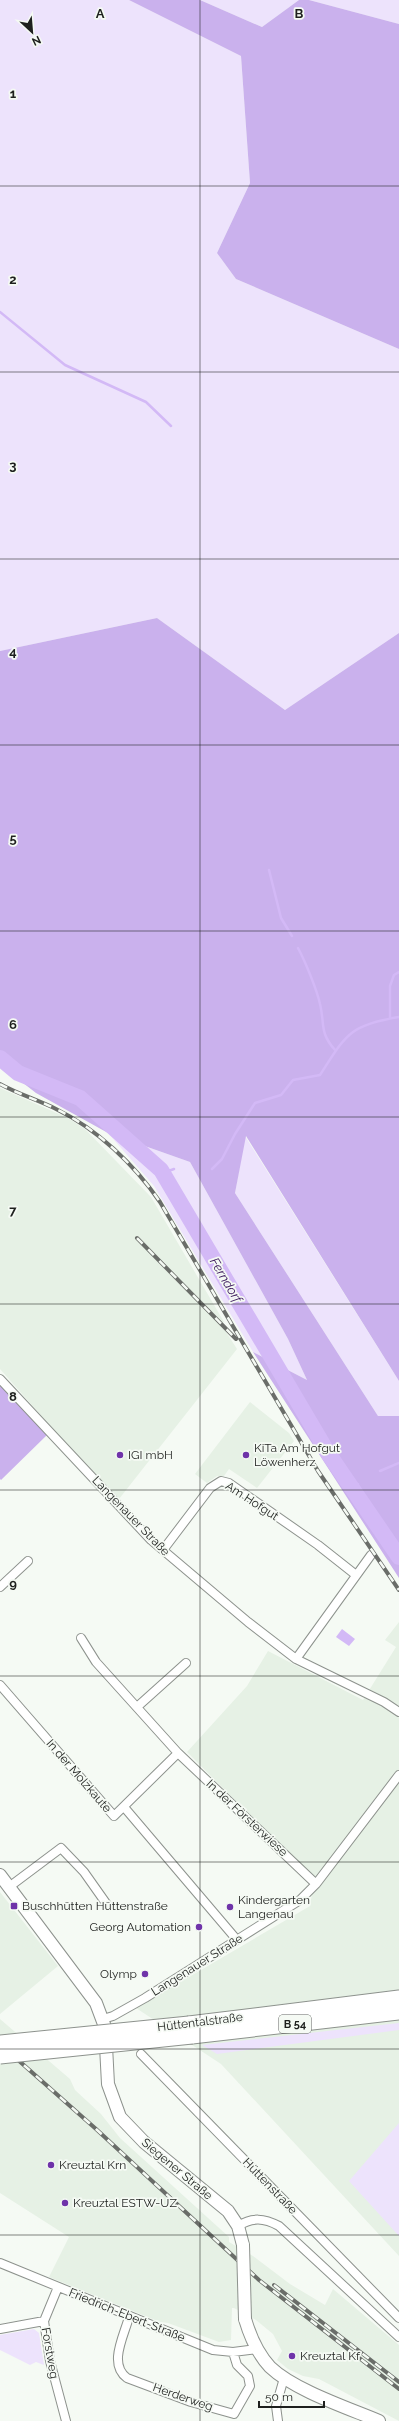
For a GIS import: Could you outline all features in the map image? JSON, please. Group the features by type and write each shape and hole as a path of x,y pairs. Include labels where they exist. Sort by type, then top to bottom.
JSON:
{"highway":[{"name":"Hüttentalstraße","path":"0,2056 191,2030 399,1998"},
{"name":"Hüttentalstraße","path":"0,2043 191,2030 399,2012"}],"main road":[{"name":"Siegener Straße","path":"0,1875 86,1986 103,2019 106,2035 108,2084 120,2117 144,2142 228,2211 238,2226 243,2245 245,2318 250,2337 257,2349 270,2366 284,2378 379,2421"}],"street":[{"name":"Langenauer Straße","path":"0,1378 162,1550 253,1626 296,1658 384,1702 399,1712"},
{"name":"Am Hofgut","path":"162,1550 210,1488 221,1481 229,1483 356,1575"},
{"path":"296,1658 371,1555"},
{"path":"0,1587 28,1561"},
{"name":"In der Försterwiese","path":"81,1638 96,1662 178,1753 316,1884"},
{"path":"137,1707 186,1663"},
{"name":"In der Molzkaute","path":"0,1685 114,1816 124,1807 237,1940"},
{"path":"124,1807 178,1753"},
{"name":"Langenauer Straße","path":"103,2019 113,2016 145,1998 300,1900 316,1884 398,1776"},
{"path":"9,1887 62,1848 84,1872 108,1906"},
{"name":"Hüttenstraße","path":"141,2054 399,2318"},
{"name":"Hüttenstraße","path":"238,2226 256,2218 268,2220 278,2226 399,2337"},
{"name":"Friedrich-Ebert-Straße","path":"0,2263 129,2317 213,2350 234,2352 257,2349"},
{"name":"Forstweg","path":"58,2287 44,2321 50,2361 66,2421"},
{"name":"Herderweg","path":"129,2317 116,2361 120,2373 127,2378 191,2402 234,2414 250,2386 248,2376 237,2365 234,2352"},
{"path":"0,2329 44,2321"},
{"path":"278,2421 276,2406 284,2378"}],"shaded area":[{"path":"0,0 129,0 241,56 250,183 217,253 236,279 399,349 399,633 285,710 157,618 0,651"},
{"path":"129,0 200,0 262,27 299,0 309,0 399,24 399,349 236,279 217,253 250,183 241,56"},
{"path":"200,0 299,0 262,27"},
{"path":"309,0 399,0 399,24"},
{"path":"157,618 285,710 399,633 399,1381 246,1136 235,1193 378,1416 399,1416 399,1578 253,1352 307,1380 288,1339 190,1162 108,1133 36,1093 0,1065 0,651"},
{"path":"0,1088 68,1118 85,1129 151,1197 224,1322 221,1324 237,1349 119,1499 53,1429 0,1369"},
{"path":"108,1133 190,1162 288,1339 307,1380 253,1352 154,1186"},
{"path":"245,1136 399,1381 399,1416 378,1416 235,1193"},
{"path":"0,1385 47,1435 1,1480 0,1479"},
{"name":"KiTa Am Hofgut Löwenherz","path":"250,1402 289,1433 294,1441 257,1488 229,1469 224,1476 217,1476 207,1483 195,1474"},
{"path":"399,1622 399,2256 221,2064 136,2008 310,1906 314,1880 187,1752 247,1686 268,1651 363,1700 396,1647 385,1640"},
{"path":"342,1629 355,1639 349,1646 336,1637"},
{"path":"0,1892 58,1966 0,2014"},
{"path":"0,2019 70,2079 75,2090 101,2114 120,2138 229,2237 229,2242 253,2256 290,2284 325,2305 333,2289 399,2345 399,2421 319,2379 303,2376 288,2369 277,2360 282,2351 273,2334 256,2320 234,2308 232,2308 231,2340 219,2342 168,2323 160,2322 49,2277 69,2237 0,2193"},
{"path":"399,2023 399,2030 217,2054 202,2045"},
{"path":"399,2123 399,2236 349,2181"},
{"path":"34,2329 39,2333 44,2365 36,2362 30,2365 0,2350 0,2335"}],"waterway":[{"path":"0,312 65,365 146,402 171,426"},
{"path":"269,870 281,918 292,936"},
{"path":"298,948 318,998 323,1028 330,1044 335,1050"},
{"path":"390,1017 390,986 394,975 399,972"},
{"path":"212,1169 222,1159 235,1134 255,1103 281,1095 293,1080 320,1075 343,1041 359,1028 382,1020 399,1017"},
{"name":"Ferndorf","path":"0,1058 18,1073 80,1098 161,1170 328,1453 399,1557"},
{"path":"163,1173 174,1169"},
{"path":"380,1471 399,1463"},
{"name":"Ferndorf","path":"352,1488 358,1484"}],"railway":[{"path":"0,1084 71,1117 100,1137 139,1174 160,1202 318,1471 399,1590"},
{"path":"137,1238 236,1339"},
{"path":"0,2044 96,2129 259,2280 399,2389"},
{"path":"274,2285 399,2382"}],"place":[{"name":"IGI mbH","path":"120,1455"},
{"name":"KiTa Am Hofgut Löwenherz","path":"246,1455"},
{"name":"Buschhütten Hüttenstraße","path":"14,1906"},
{"name":"Kindergarten Langenau","path":"230,1907"},
{"name":"Georg Automation","path":"199,1927"},
{"name":"Olymp","path":"145,1974"},
{"name":"Kreuztal Krn","path":"51,2165"},
{"name":"Kreuztal ESTW-UZ","path":"65,2203"},
{"name":"Kreuztal Kf","path":"292,2356"}]}
